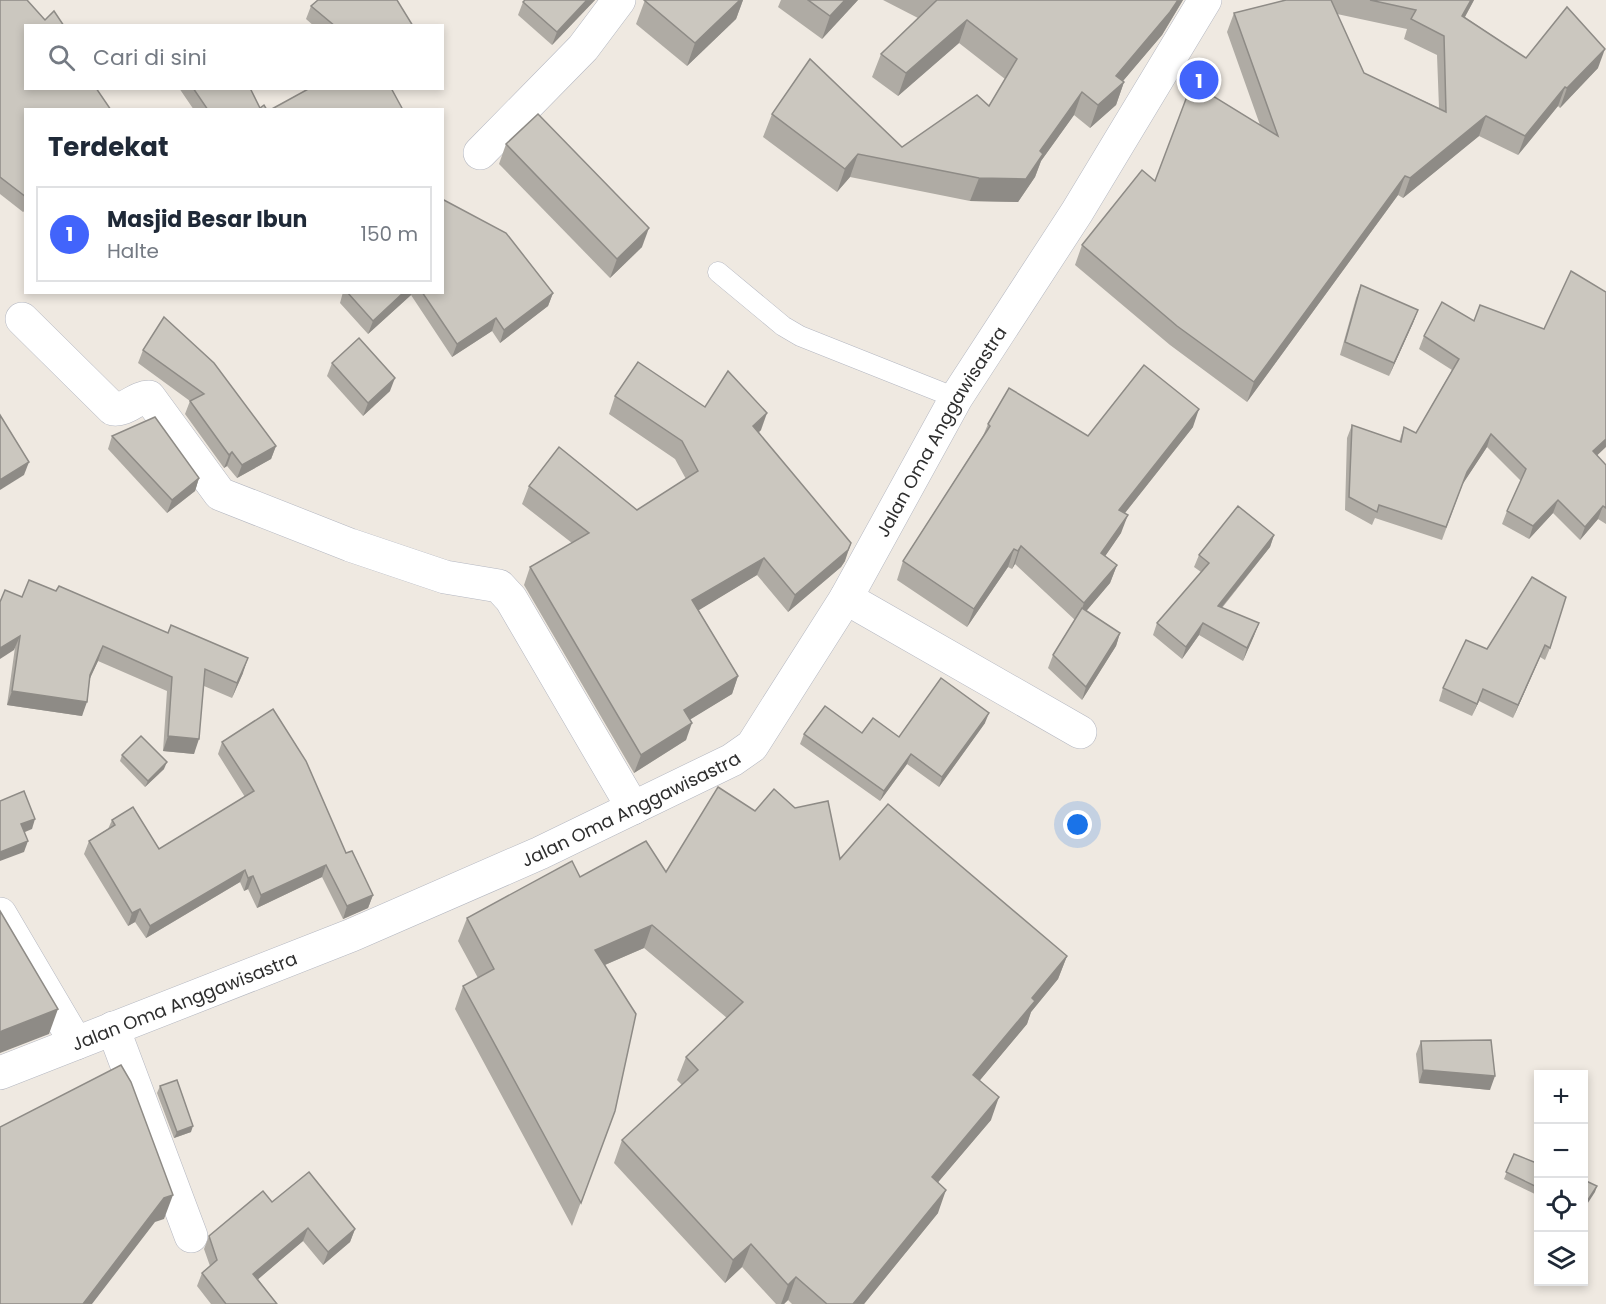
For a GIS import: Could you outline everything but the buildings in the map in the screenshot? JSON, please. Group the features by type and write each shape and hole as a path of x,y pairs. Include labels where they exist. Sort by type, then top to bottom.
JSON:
{"main road":[{"path":"480,153 583,48 619,0"},
{"name":"Jalan Oma Anggawisastra","path":"0,1073 352,935 540,853 732,760 752,746 846,598 956,398 1077,212 1205,0"},
{"path":"22,319 113,409 120,410 140,399 149,397 220,494 350,545 445,577 499,586 511,598 633,808"},
{"path":"846,598 1080,732"},
{"path":"0,914 76,1043"},
{"path":"113,1028 191,1236"}],"lane":[{"path":"718,272 783,326 800,336 956,398"}],"place":[{"name":"Masjid Besar Ibun","path":"1199,80"}]}
